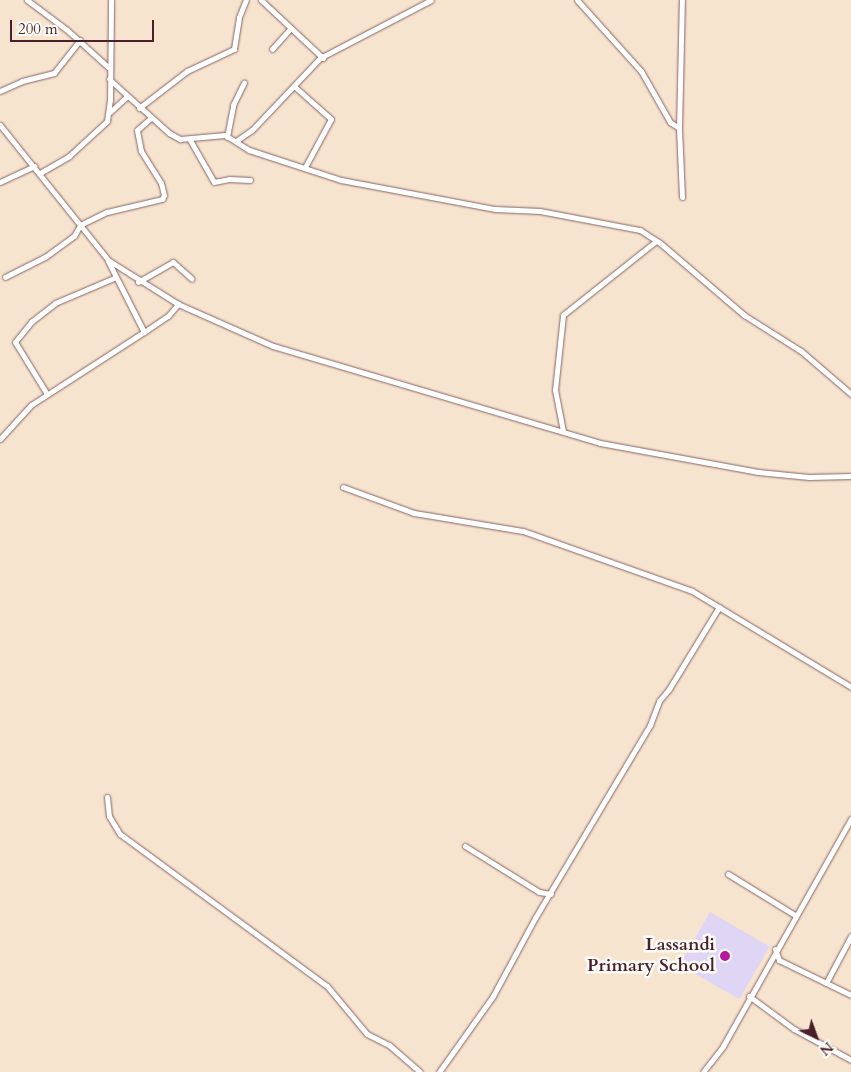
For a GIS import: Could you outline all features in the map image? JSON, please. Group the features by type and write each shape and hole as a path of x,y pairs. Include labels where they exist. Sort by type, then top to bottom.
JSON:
{"street":[{"path":"27,0 80,40 109,68"},
{"path":"110,112 111,0"},
{"path":"139,108 187,71 234,49 239,17 246,0"},
{"path":"262,0 322,58"},
{"path":"236,141 295,87 322,58 431,0"},
{"path":"576,0 641,71 670,122 679,128"},
{"path":"682,0 679,128 682,197"},
{"path":"272,49 291,28"},
{"path":"0,91 35,77 54,73 80,40"},
{"path":"109,79 169,133 190,140 211,135 227,137 249,150 341,180 495,209 540,211 640,230 656,241 744,315 801,351 851,394"},
{"path":"227,137 233,105 244,82"},
{"path":"295,87 331,119 305,168"},
{"path":"40,173 69,156 100,130 110,112 127,96"},
{"path":"5,276 45,257 74,236 80,225 107,212 162,199 161,183 141,151 137,130 151,118"},
{"path":"1,129 40,173 108,260 138,282 178,304 273,346 539,427 563,431 600,443 758,472 809,477 851,476"},
{"path":"190,140 214,182 229,179 250,180"},
{"path":"0,182 34,166"},
{"path":"563,431 555,390 563,315 656,241"},
{"path":"108,260 114,278 144,332"},
{"path":"138,282 173,262 192,279"},
{"path":"47,394 15,342 31,322 56,303 114,278"},
{"path":"0,439 31,405 168,316 178,304"},
{"path":"343,487 414,513 523,531 692,591 851,687"},
{"path":"439,1072 492,996 650,725 659,700 719,607"},
{"path":"108,797 109,816 120,834 327,986 367,1034 389,1045 420,1072"},
{"path":"703,1072 723,1046 775,949 851,819"},
{"path":"466,846 539,892 551,894"},
{"path":"728,874 795,915"},
{"path":"826,983 851,936"},
{"path":"775,949 779,960 851,995"},
{"path":"766,966 779,960"},
{"path":"749,996 794,1029 851,1060"}],"shaded area":[{"name":"Lassandi Primary School","path":"710,912 770,946 739,999 680,965"}],"place":[{"name":"Lassandi Primary School","path":"725,956"}]}
